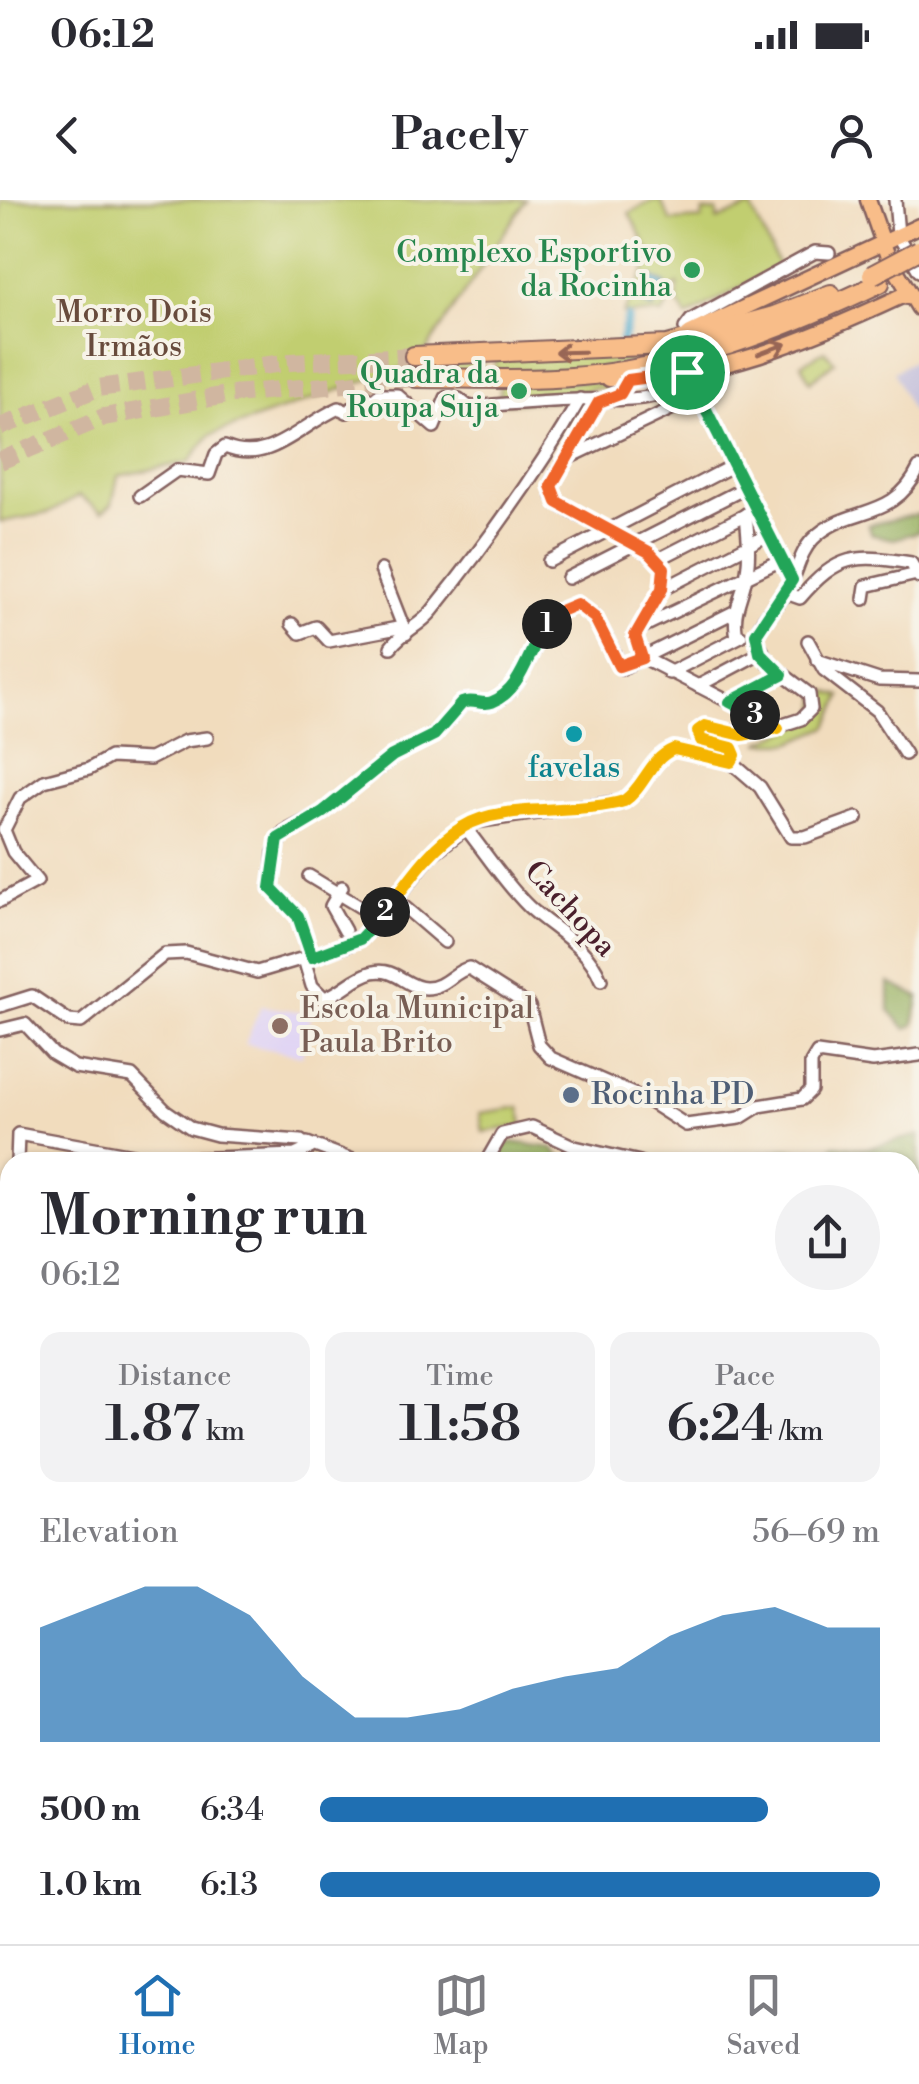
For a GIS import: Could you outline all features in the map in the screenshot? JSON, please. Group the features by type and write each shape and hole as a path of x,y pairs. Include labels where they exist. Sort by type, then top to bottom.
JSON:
{"highway":[{"path":"416,378 573,377 726,345 819,312 919,250"},
{"path":"414,356 667,345 774,316 919,261"}],"main road":[{"path":"873,208 882,241 915,302"},
{"path":"860,251 873,208"},
{"path":"667,345 919,226"},
{"path":"573,377 689,377 754,356 902,296 915,302"}],"street":[{"path":"873,208 894,205 898,235 919,270"},
{"path":"685,328 816,252 829,252"},
{"path":"140,496 177,470 209,474 216,454 225,448 252,455 266,452 320,414 339,408 346,412 366,396 372,401 378,396 397,395 434,426 446,398 459,398 469,407 655,398 689,377 743,489 750,512 746,578 734,612 737,637"},
{"path":"628,380 620,394 599,402 552,482 552,492 557,502 659,559 665,574 662,589 638,629 636,646 642,658 778,728"},
{"path":"568,458 698,396"},
{"path":"292,624 300,633 316,627 329,642 404,631 421,623 531,481 580,400"},
{"path":"549,560 732,466"},
{"path":"668,673 737,637 756,634 786,593 817,535 896,500 919,468"},
{"path":"568,578 743,489"},
{"path":"750,512 768,535 792,580"},
{"path":"659,559 750,512"},
{"path":"662,589 768,535"},
{"path":"786,593 800,598 823,570 860,558 912,563 918,575 866,586 864,599"},
{"path":"638,629 781,560"},
{"path":"381,570 404,631"},
{"path":"734,612 622,668 592,614 577,604 563,609 542,630 521,674 499,698 489,703 462,703 434,735 392,756 323,812 284,832 276,845 271,888 298,916 312,986 324,998 350,980 376,971 390,971 424,988 469,968 529,1006 539,1044 550,1058 630,1092 690,1125 735,1119 759,1106 806,1098 811,1090 812,1057 821,1052 874,1061 919,1056"},
{"path":"392,647 404,631"},
{"path":"731,762 735,755 732,748 701,740 700,729 742,735 778,728 806,716 812,705 809,694 760,653 756,634"},
{"path":"808,641 817,660 877,711 905,754"},
{"path":"698,686 760,653"},
{"path":"817,660 879,680 919,680"},
{"path":"730,702 782,675"},
{"path":"0,901 37,881 13,852 4,830 20,798 44,780 90,769 110,758 146,759 185,741 207,738"},
{"path":"0,1006 32,996 68,1021 81,1022 165,954 186,953 248,972 308,958 360,939 431,855 464,826 507,815 624,801 636,791 659,757 674,749 731,762 760,787 791,838 805,837 857,818"},
{"name":"Cachopa","path":"464,826 529,906 561,930 593,962 601,980"},
{"path":"309,876 341,889 380,918"},
{"path":"341,889 331,906 345,931"},
{"path":"395,899 445,942"},
{"path":"0,1030 26,1024 53,1054 75,1067 132,1076 180,1122 206,1133 306,1143 331,1152"},
{"path":"492,1152 502,1134 532,1127 599,1152"},
{"path":"17,1152 16,1134 107,1152"},
{"path":"306,1143 308,1152"}],"shaded area":[{"path":"916,359 919,407 911,411 894,372"},
{"name":"Escola Municipal Paula Brito","path":"261,1006 311,1013 302,1056 245,1044"}],"green space":[{"name":"Morro Dois Irmãos","path":"0,200 526,200 420,360 482,358 482,373 414,374 413,364 210,435 189,462 118,476 112,504 102,512 79,496 49,513 0,522"},
{"name":"Complexo Esportivo da Rocinha","path":"660,200 671,221 702,219 703,212 717,211 717,220 751,207 779,266 687,317 677,301 678,284 670,289 662,314 623,314 652,257 629,213"},
{"path":"824,351 835,362 810,382 801,364"},
{"path":"638,352 640,360 592,370 495,373 495,358"},
{"path":"619,383 622,388 612,395 601,388 590,389 573,399 501,404 499,384"},
{"path":"919,514 919,532 894,539 872,535 868,525"},
{"path":"819,689 842,696 828,727 790,743 759,743 816,718"},
{"path":"889,983 919,997 914,1025 906,1029 889,1010"},
{"path":"520,1107 523,1126 483,1132 480,1113"},
{"path":"919,1135 919,1152 830,1152 834,1145 864,1149"},
{"path":"512,1142 552,1148 556,1152 498,1152"}],"water":[{"path":"652,277 666,284 653,309 640,303"}],"waterway":[{"path":"622,341 628,318"}],"tunnel":[{"path":"0,427 98,388 291,362 414,356"},
{"path":"0,461 104,417 232,394 416,378"}],"place":[{"name":"Complexo Esportivo da Rocinha","path":"692,270"},
{"name":"Quadra da Roupa Suja","path":"519,391"},
{"name":"favelas","path":"574,734"},
{"name":"Escola Municipal Paula Brito","path":"280,1026"},
{"name":"Rocinha PD","path":"571,1095"}],"route":[{"path":"687,372 792,580 756,634 760,653 782,675 730,702 778,728 742,735 702,727 699,738 732,748 733,760 724,762 684,749 668,751 624,801 507,815 464,826 414,873 360,939 312,957 298,916 271,888 276,845 284,832 323,812 392,756 434,735 465,701 489,703 499,698 521,674 542,630 563,609 577,604 592,614 622,668 642,658 635,636 662,589 664,568 659,559 637,544 557,502 551,486 599,402 620,394 628,380 687,372"}]}
